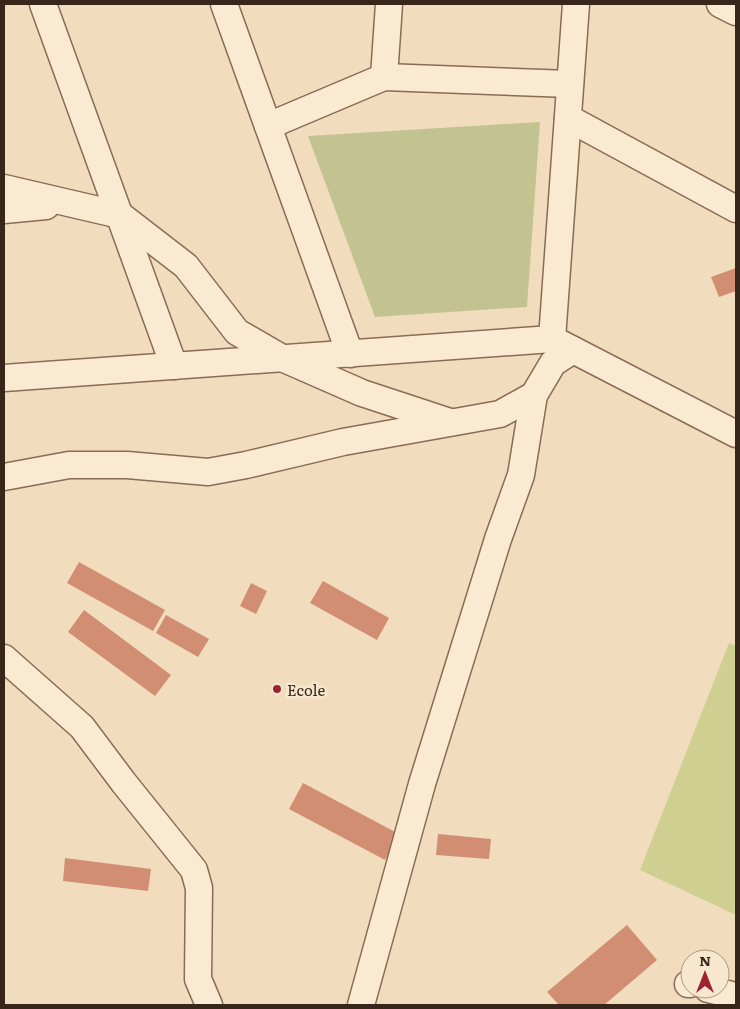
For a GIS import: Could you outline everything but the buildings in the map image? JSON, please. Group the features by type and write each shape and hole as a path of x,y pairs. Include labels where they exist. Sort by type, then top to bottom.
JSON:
{"street":[{"path":"43,4 174,366"},
{"path":"224,4 350,354"},
{"path":"384,76 389,4"},
{"path":"361,1005 422,784 498,539 521,475 534,394 563,344 568,118 576,4"},
{"path":"720,4 736,12"},
{"path":"268,126 384,76 570,84"},
{"path":"568,118 736,209"},
{"path":"4,188 74,204 117,208 186,266 237,332 282,358 362,392 453,423"},
{"path":"4,210 74,204"},
{"path":"4,378 282,358 563,344 736,434"},
{"path":"4,477 69,465 127,465 208,472 343,442 500,414 534,394"},
{"path":"4,658 82,727 194,870 199,888 198,979 208,1005"}],"green space":[{"path":"540,122 527,307 375,317 308,136"},
{"path":"729,643 736,646 736,915 640,870"}],"place":[{"name":"Ecole","path":"277,689"}]}
